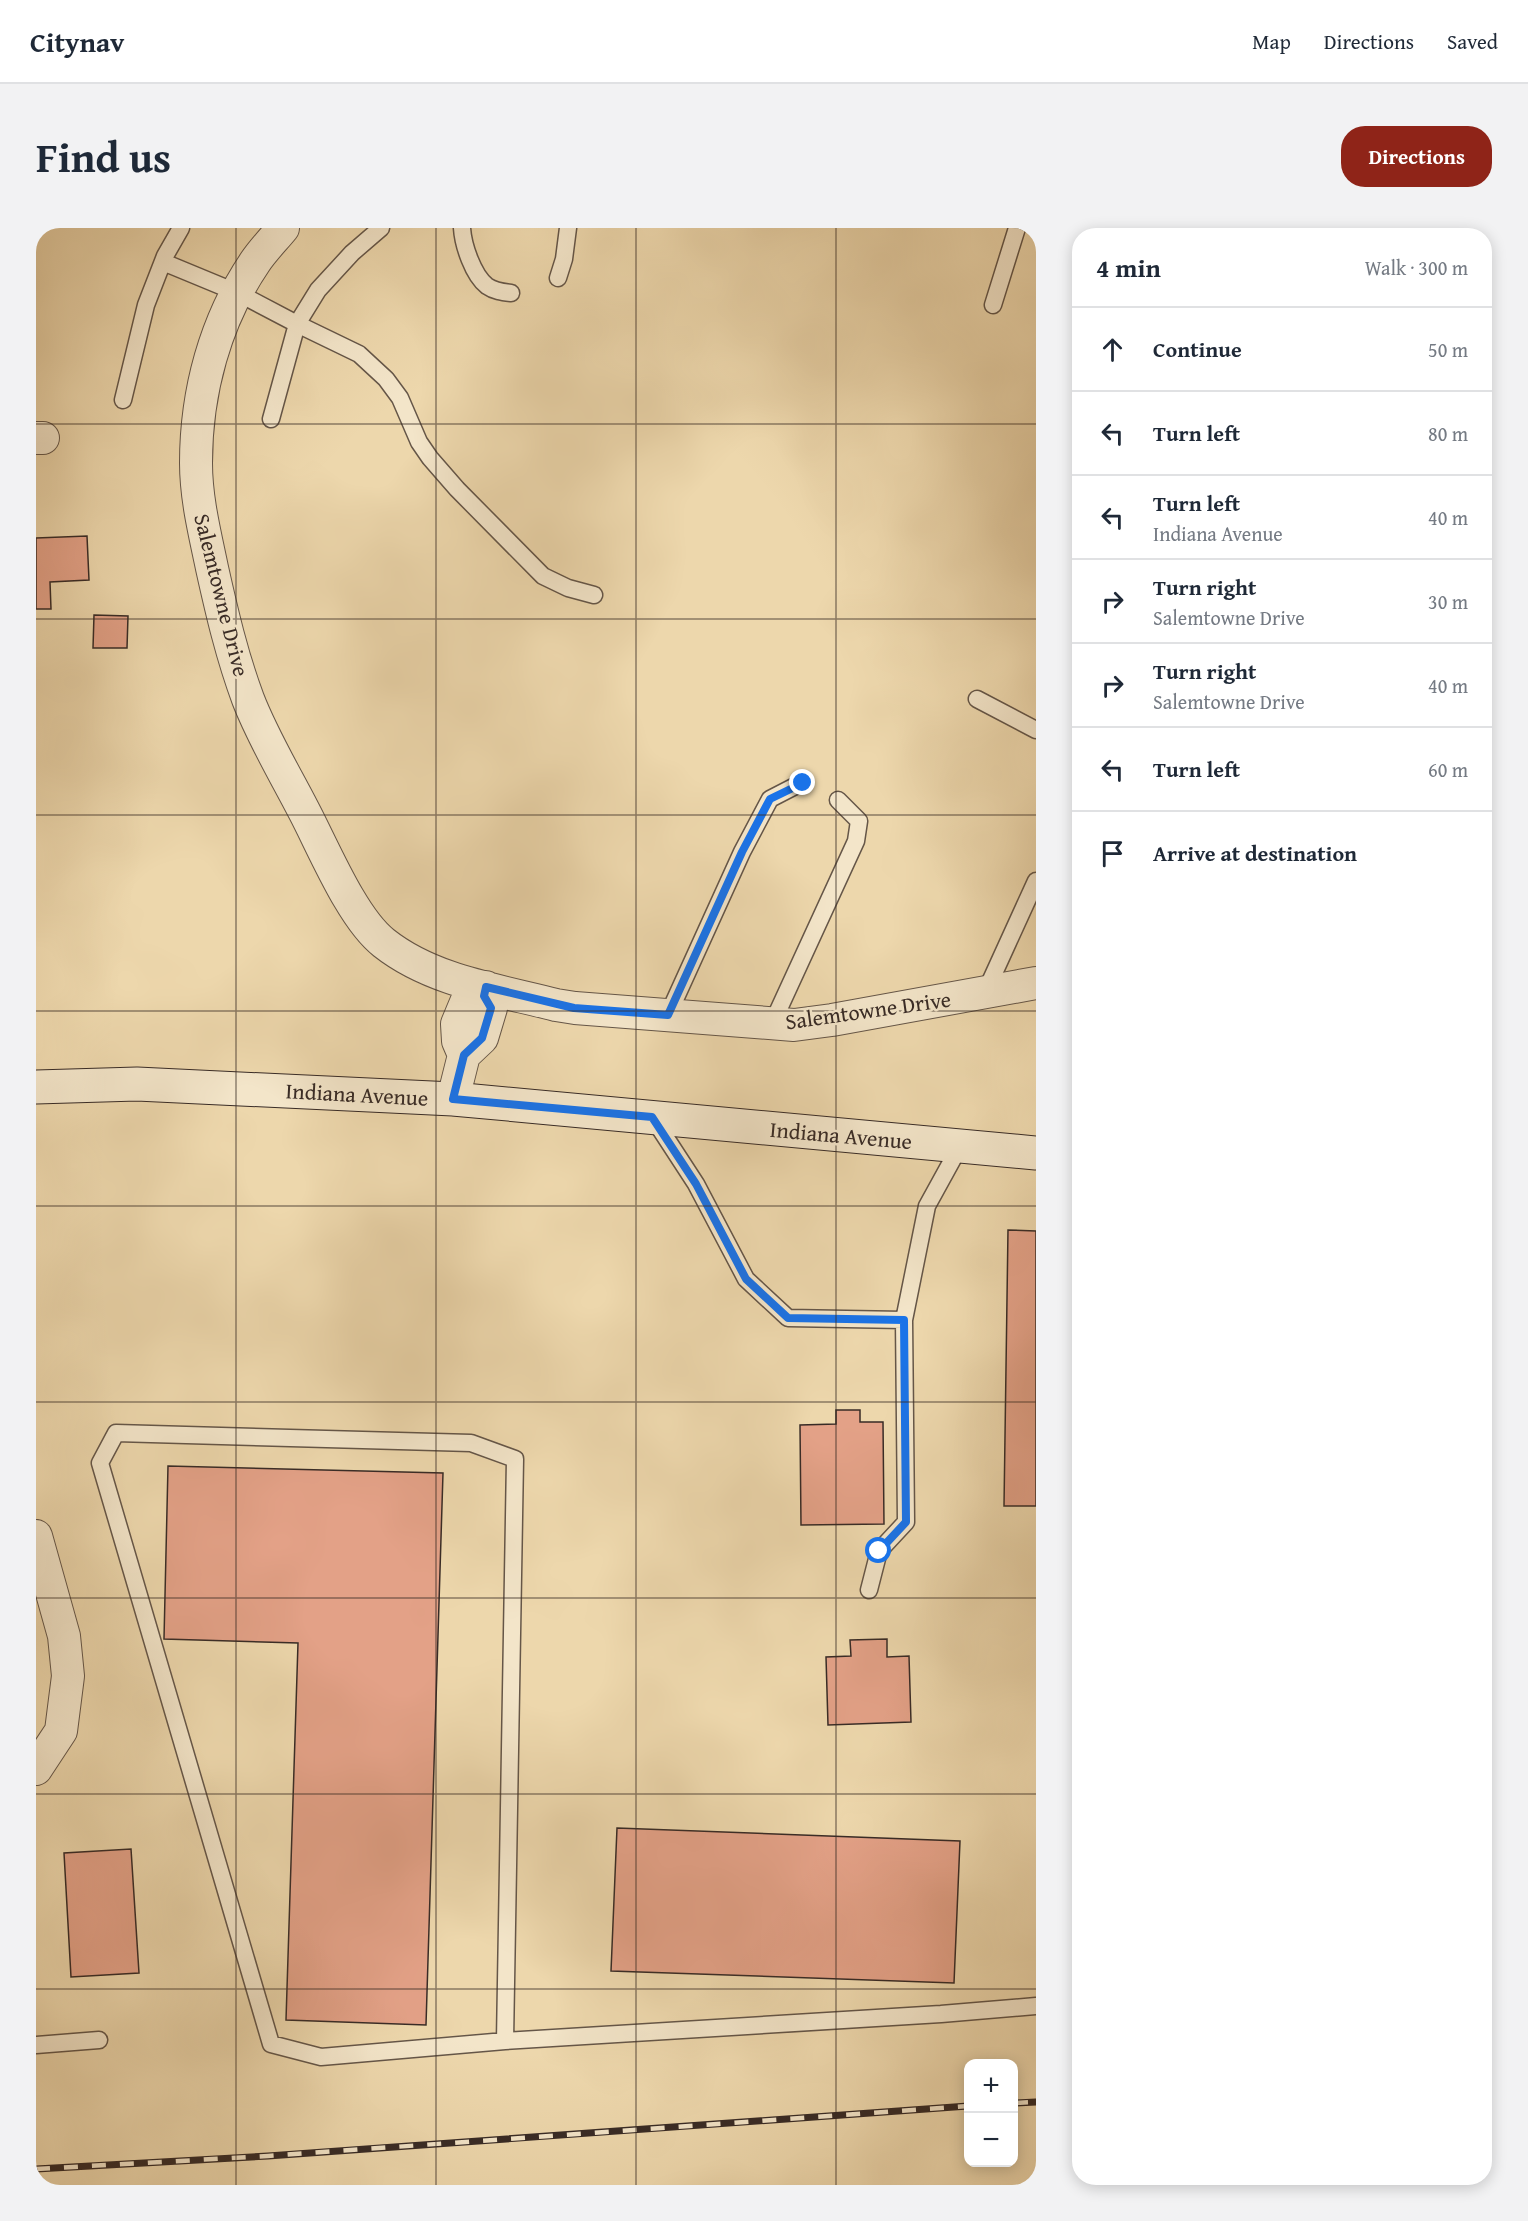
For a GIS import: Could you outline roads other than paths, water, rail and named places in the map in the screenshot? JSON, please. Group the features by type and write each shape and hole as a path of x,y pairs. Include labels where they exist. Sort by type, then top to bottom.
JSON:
{"main road":[{"name":"Indiana Avenue","path":"36,1087 137,1084 453,1099 1036,1153"}],"street":[{"name":"Salemtowne Drive","path":"283,228 255,262 228,310 210,358 198,412 196,465 201,514 227,634 249,700 271,748 359,915 382,941 407,960 485,992 574,1008 772,1024 794,1025 832,1020 1036,983"},
{"path":"453,1099 464,1055 458,1041 457,1024 467,1000 485,992"},
{"path":"36,1536 64,1635 68,1676 61,1731 36,1769"}],"lane":[{"path":"123,400 146,305 163,262 181,228"},
{"path":"271,419 297,324 318,290 352,254 381,228"},
{"path":"462,228 463,244 485,284 496,290 511,293"},
{"path":"558,278 564,259 568,228"},
{"path":"993,305 1017,228"},
{"path":"163,262 238,293 359,354 386,379 400,398 419,442 457,489 543,576 568,588 594,595"},
{"path":"977,699 1036,730"},
{"path":"668,1015 742,852 770,799 803,783"},
{"path":"772,1024 856,841 859,821 838,800"},
{"path":"985,993 1036,881"},
{"path":"652,1117 696,1184 746,1279 788,1318 904,1320"},
{"path":"869,1590 879,1551 906,1522 904,1320 927,1206 960,1146"},
{"path":"505,2041 515,1459 471,1443 116,1433 99,1463 271,2044 321,2057 505,2041 1036,2006"},
{"path":"36,2045 99,2040"}],"railway":[{"path":"1018,2103 1036,2102"},
{"path":"36,2169 268,2156 964,2106"}]}
